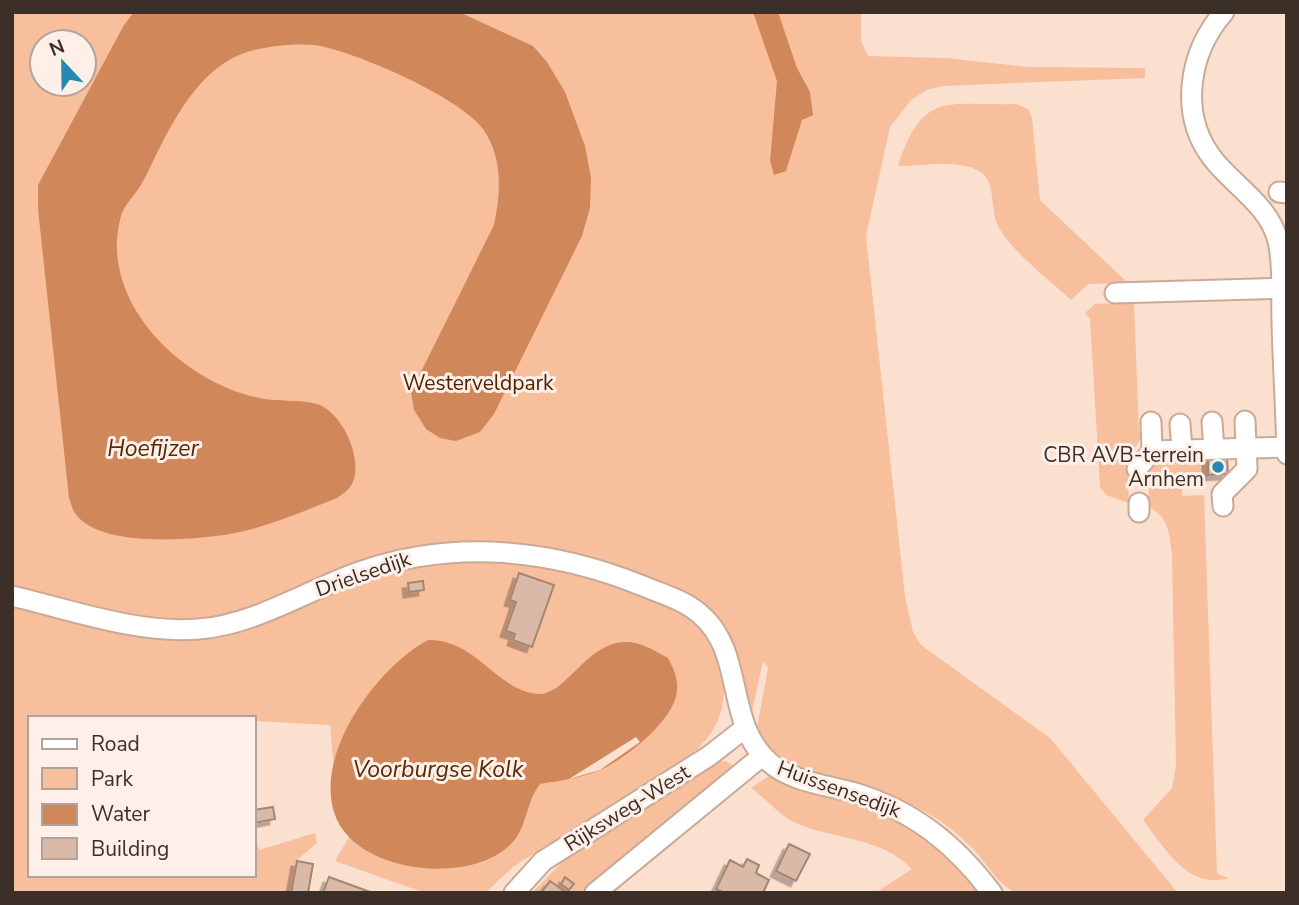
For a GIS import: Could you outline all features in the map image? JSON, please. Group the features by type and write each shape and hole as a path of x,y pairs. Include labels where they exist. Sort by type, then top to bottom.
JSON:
{"street":[{"path":"1224,12 1198,52 1193,75 1193,110 1199,132 1212,158 1260,207 1272,224 1280,251 1284,288 1287,454"},
{"path":"1115,293 1284,288"},
{"path":"1218,502 1247,469 1245,421"},
{"path":"1138,469 1152,451 1151,422"},
{"path":"1212,422 1214,449"},
{"path":"1180,424 1182,450"},
{"path":"1152,451 1287,447"},
{"name":"Drielsedijk","path":"12,596 145,627 201,629 230,624 360,571 410,556 503,550 597,569 682,602 698,611 722,640 732,670 736,699"},
{"name":"Huissensedijk","path":"736,699 745,728 762,756 787,774 855,793 912,816 941,835 992,893"},
{"name":"Rijksweg-West","path":"514,893 543,861 709,755 745,728"},
{"name":"Rijksweg-West","path":"595,893 762,756"}],"green space":[{"name":"Westerveldpark","path":"12,12 861,12 861,41 868,56 945,58 1030,67 1145,68 1145,78 942,86 927,90 911,100 890,127 866,236 905,596 913,632 921,645 1050,738 1178,893 1017,893 997,877 963,839 926,812 877,792 811,772 772,750 756,733 768,668 763,661 751,716 739,677 724,688 722,707 716,723 694,752 513,867 485,893 425,893 335,861 349,837 378,854 407,864 438,867 471,865 336,796 330,725 256,721 256,716 28,716 28,877 256,877 256,838 259,850 315,833 317,843 296,861 291,893 12,893"},
{"path":"954,104 1016,104 1028,109 1032,118 1040,200 1128,283 1088,284 1071,300 1029,263 1001,231 996,221 988,180 979,171 961,165 898,166 917,125 940,107"},
{"path":"1134,302 1139,432 1145,432 1127,459 1129,503 1106,495 1100,487 1090,319 1085,313 1095,304"},
{"path":"1208,456 1208,475 1204,489 1203,472 1181,473 1182,496 1204,495 1217,874 1229,878 1214,880 1201,878 1178,864 1143,820 1172,788 1176,766 1172,554 1164,521 1149,507 1148,470 1155,458"},
{"path":"725,761 733,765 732,771 677,820 584,893 532,893 568,856 719,762"},
{"path":"769,776 795,787 862,804 901,822 951,860 980,893 875,893 912,869 900,859 872,845 813,829 785,817 751,788"}],"water":[{"name":"Hoefijzer","path":"134,12 459,12 533,46 547,62 565,92 585,146 591,178 590,208 582,236 494,414 480,432 456,441 440,438 426,429 414,410 411,392 494,225 499,176 490,140 471,116 453,103 379,66 315,45 263,48 247,52 218,68 185,104 121,216 117,248 122,278 134,307 152,333 175,356 202,375 230,389 259,398 317,404 334,416 342,425 352,447 355,458 353,482 337,498 287,518 219,536 175,539 126,537 87,524 75,513 69,498 38,209 38,185 85,98 98,98 98,73"},
{"path":"753,12 778,12 797,68 810,92 813,115 802,120 786,171 774,175 770,161 777,81"},
{"name":"Voorburgse Kolk","path":"428,640 459,647 509,683 537,694 549,692 560,685 594,654 607,646 622,642 639,644 668,658 677,680 675,701 659,725 647,737 609,766 584,776 540,784 516,838 491,858 467,866 441,869 413,867 387,860 363,849 345,833 334,812 331,788 334,763 342,738 355,713 371,690 390,670"}],"pier":[{"path":"636,737 640,742 600,770 569,779"}],"building":[{"path":"1227,456 1228,474 1208,475 1208,457"},
{"path":"519,573 554,585 532,647 513,640 515,634 506,631 516,602 510,600"},
{"path":"423,581 424,590 409,592 408,583"},
{"path":"273,807 275,819 256,823 256,810"},
{"path":"789,844 810,854 796,881 776,871"},
{"path":"747,859 759,865 756,873 769,880 763,893 724,893 716,889 730,860 743,867"},
{"path":"297,861 313,864 308,893 291,893"},
{"path":"329,877 373,893 323,893"},
{"path":"565,877 574,884 569,890 561,884"},
{"path":"550,881 564,891 563,893 541,893"}],"place":[{"name":"CBR AVB-terrein Arnhem","path":"1218,467"}]}
